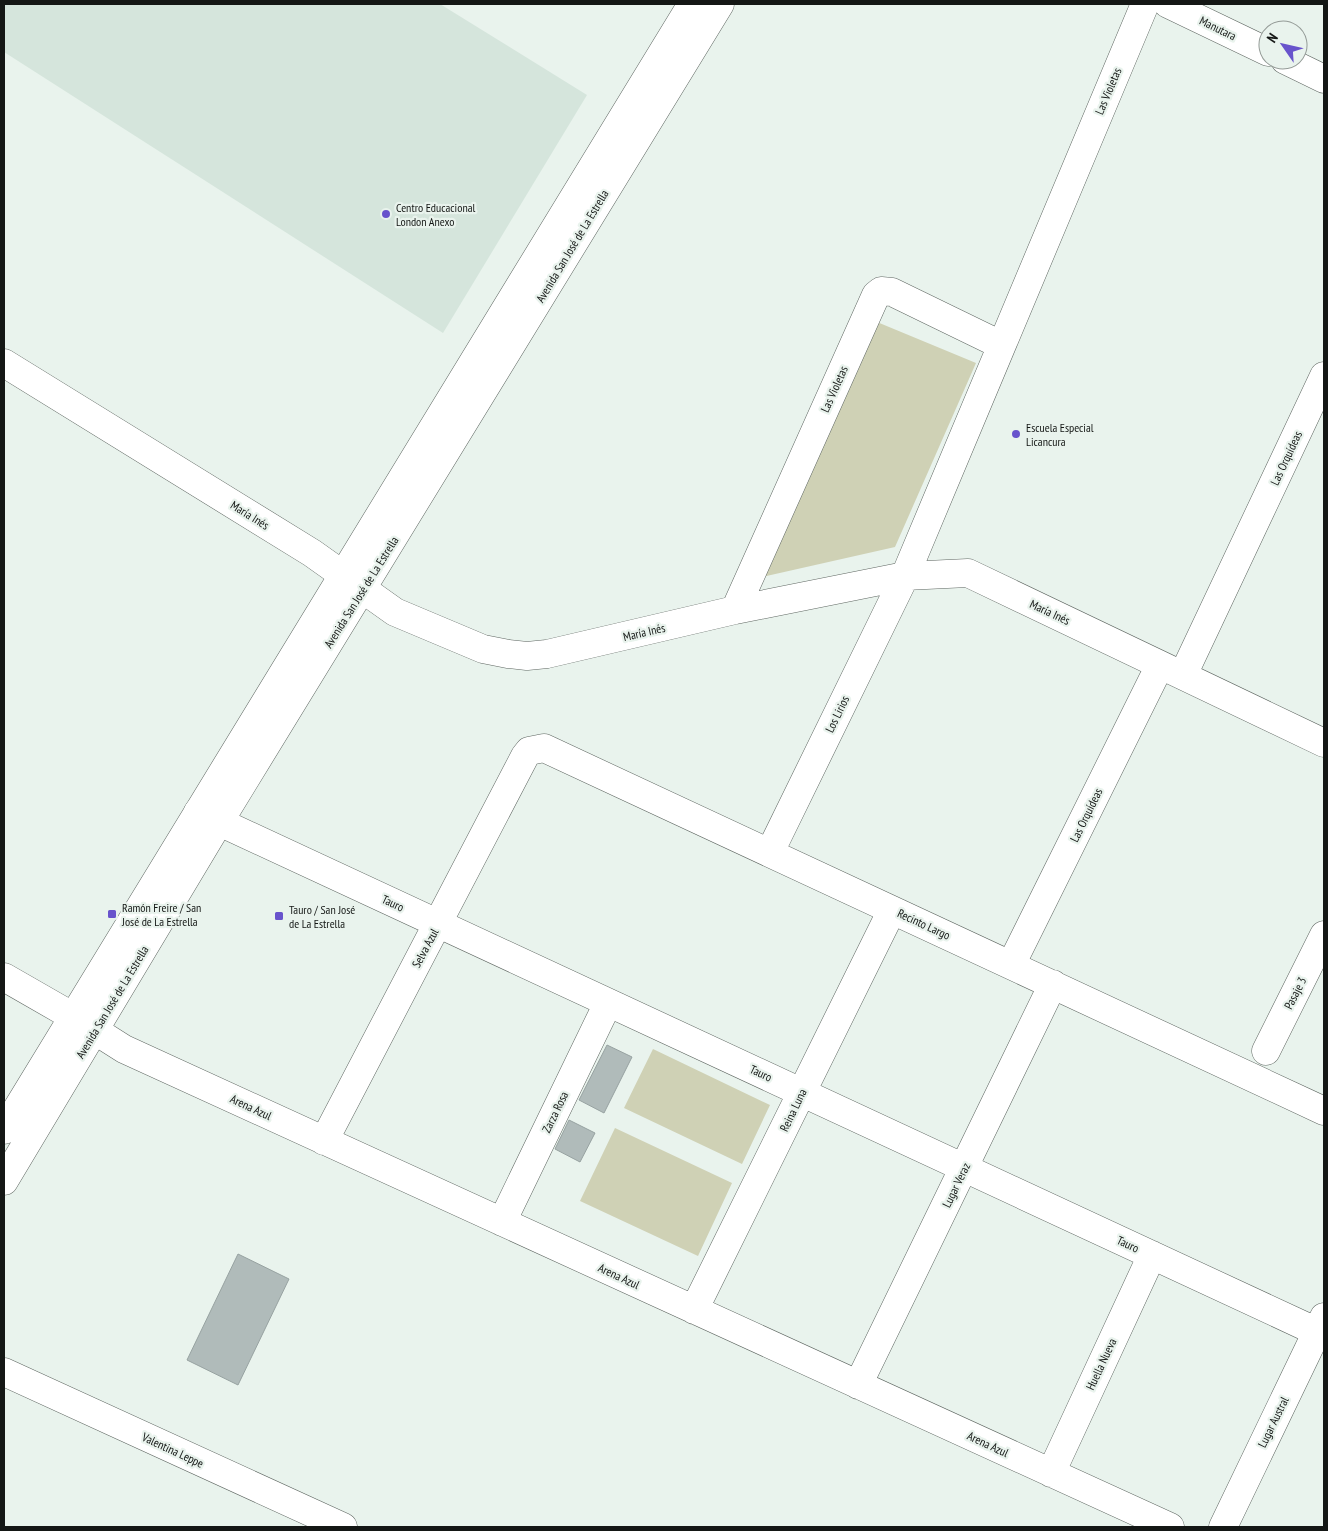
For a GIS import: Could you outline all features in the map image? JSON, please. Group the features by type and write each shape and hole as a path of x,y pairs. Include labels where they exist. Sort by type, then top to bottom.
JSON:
{"street":[{"name":"Avenida San José de La Estrella","path":"352,582 692,4"},
{"name":"Avenida San José de La Estrella","path":"4,1130 72,1016 208,817 352,582 720,4"},
{"name":"Las Violetas","path":"905,576 1145,4"},
{"name":"Manutara","path":"1168,4 1258,47"},
{"path":"1306,70 1324,79"},
{"name":"Las Violetas","path":"735,610 876,295 881,291 892,292 1001,345"},
{"name":"María Inés","path":"4,363 312,553 395,612 483,649 528,656 547,654 735,610 905,576 968,573 1324,743"},
{"name":"Las Orquídeas","path":"1011,965 1172,670 1324,376"},
{"name":"Los Lirios","path":"770,852 905,576"},
{"name":"Recinto Largo","path":"525,756 529,751 536,748 551,750 1324,1111"},
{"name":"Selva Azul","path":"324,1140 525,756"},
{"name":"Avenida San José de La Estrella","path":"4,1181 95,1030 208,817"},
{"name":"Tauro","path":"208,817 1152,1255 1322,1328"},
{"name":"Reina Luna","path":"694,1310 892,910"},
{"name":"Pasaje 3","path":"1266,1051 1324,936"},
{"name":"Arena Azul","path":"4,977 72,1016 124,1049 1170,1527"},
{"name":"Lugar Veraz","path":"858,1385 1053,984"},
{"name":"Zarza Rosa","path":"502,1222 608,1003"},
{"name":"Huella Nueva","path":"1050,1473 1152,1255"},
{"name":"Lugar Austral","path":"1222,1527 1322,1328"},
{"name":"Valentina Leppe","path":"4,1372 343,1527"}],"shaded area":[{"name":"Centro Educacional London Anexo","path":"4,4 440,4 587,95 443,333 4,52"}],"green space":[{"path":"877,322 976,363 895,547 762,577"},
{"path":"653,1049 770,1105 742,1164 624,1108"},
{"path":"615,1128 732,1183 698,1256 580,1201"}],"building":[{"path":"607,1045 632,1057 604,1113 579,1100"},
{"path":"569,1120 595,1133 580,1162 555,1149"},
{"path":"238,1254 289,1279 238,1385 187,1360"}],"place":[{"name":"Centro Educacional London Anexo","path":"386,214"},
{"name":"Escuela Especial Licancura","path":"1016,434"},
{"name":"Ramón Freire / San José de La Estrella","path":"112,914"},
{"name":"Tauro / San José de La Estrella","path":"279,916"}]}
